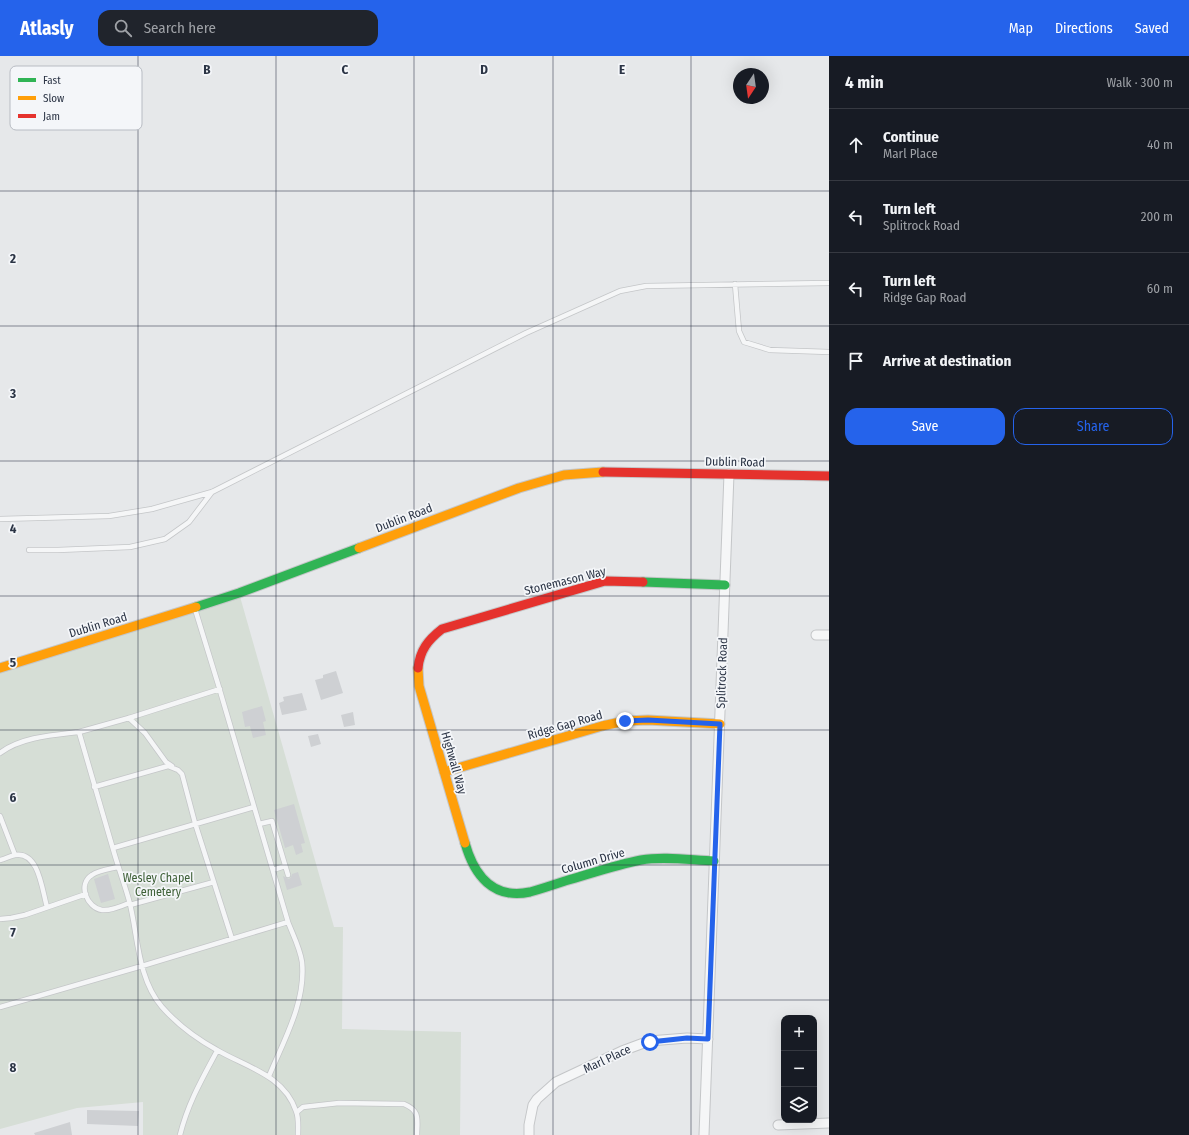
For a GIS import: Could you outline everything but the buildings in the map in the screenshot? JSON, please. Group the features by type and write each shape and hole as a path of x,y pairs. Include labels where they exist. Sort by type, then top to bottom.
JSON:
{"street":[{"name":"Dublin Road","path":"0,668 239,594 520,488 564,475 612,472 829,476"},
{"name":"Splitrock Road","path":"704,1135 729,474"},
{"name":"Stonemason Way","path":"423,649 435,634 442,629 605,581 725,585"},
{"path":"816,635 829,635"},
{"name":"Highwall Way","path":"423,649 419,658 418,667 419,686 469,859 475,871 482,880"},
{"name":"Ridge Gap Road","path":"444,772 602,726 625,721 648,720 720,724"},
{"name":"Column Drive","path":"482,880 493,888 504,892 517,894 529,892 619,865 643,860 665,859 714,861"},
{"name":"Marl Place","path":"529,1135 533,1105 537,1099 556,1082 634,1046 666,1039 708,1039"},
{"path":"778,1125 829,1123"}],"lane":[{"path":"0,519 109,516 152,509 212,492 526,333 620,291 646,286 829,283"},
{"path":"735,284 739,331 744,342 770,350 829,352"},
{"path":"29,550 130,547 165,539 189,522 212,492"},
{"path":"194,608 220,689 288,922 299,949 302,962 300,992 293,1017 268,1076"},
{"path":"0,753 7,748 26,741 79,732 220,689"},
{"path":"129,718 145,733 166,762 182,774 195,823 232,939"},
{"path":"79,732 94,787 130,904 142,966 150,990 161,1006 192,1034 217,1051 268,1076 286,1093 297,1112 298,1135"},
{"path":"94,787 168,766 173,767"},
{"path":"113,848 254,807"},
{"path":"0,816 15,855"},
{"path":"260,824 272,821 288,875"},
{"path":"0,860 15,855 26,856 34,862 47,907"},
{"path":"273,870 285,866"},
{"path":"118,867 91,875 85,882 84,888 88,902 103,910 214,882"},
{"path":"0,919 11,918 86,894"},
{"path":"0,1007 288,922"},
{"path":"180,1135 189,1105 217,1051"},
{"path":"297,1112 303,1107 339,1103 404,1104 411,1107 415,1111 417,1116 417,1135"}],"green space":[{"name":"Wesley Chapel Cemetery","path":"239,593 334,927 343,927 342,1029 461,1032 460,1135 143,1135 143,1102 77,1108 0,1129 0,668"}],"traffic: fast":[{"path":"196,607 239,593 359,548"},
{"path":"643,582 725,585"},
{"path":"465,843 474,865 480,875 487,882 496,888 517,894 530,892 612,867 641,860 668,858 714,861"}],"traffic: slow":[{"path":"359,548 519,488 564,475 603,472"},
{"path":"0,668 196,607"},
{"path":"418,668 419,686 465,843"},
{"path":"444,772 602,726 625,721 648,720 720,724"}],"traffic: jam":[{"path":"603,472 829,476"},
{"path":"418,668 421,656 426,646 442,629 605,581 643,582"}],"route":[{"path":"625,721 648,720 720,724 708,1039 666,1039 650,1042"}]}
